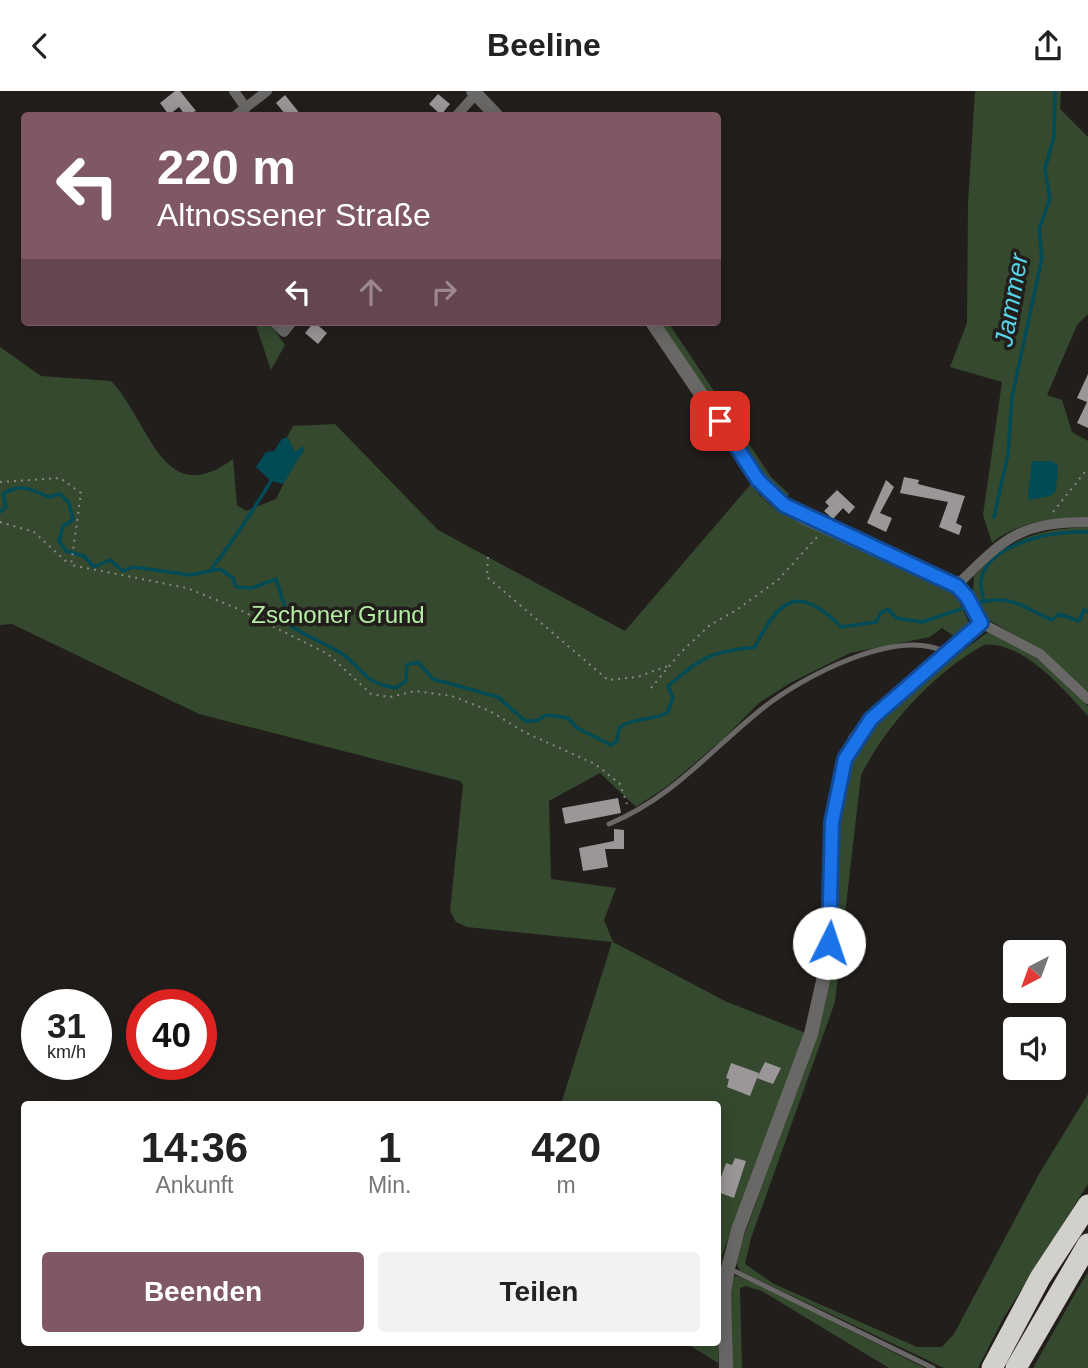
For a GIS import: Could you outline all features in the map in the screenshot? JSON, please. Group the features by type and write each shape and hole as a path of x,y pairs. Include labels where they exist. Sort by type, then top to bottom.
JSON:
{"highway":[{"path":"992,1368 1040,1278 1088,1205"},
{"path":"1016,1368 1088,1244"}],"street":[{"path":"234,91 246,108"},
{"path":"240,112 267,91"},
{"path":"459,112 475,92 493,112"},
{"path":"655,326 768,493 794,511 957,586 967,597 979,620 1040,654 1088,699"},
{"path":"957,586 1002,542 1043,524 1088,522"},
{"path":"726,1368 724,1292 728,1268 738,1230 811,1034 822,984 831,916 832,822 841,771 855,739 871,719 948,653 979,620"}],"lane":[{"path":"609,824 631,815 673,787 763,708 794,687 855,657 893,647 931,645 948,653"},
{"path":"728,1268 933,1368"}],"path":[{"path":"1043,524 1088,468"},
{"path":"0,482 60,478 81,493 71,565"},
{"path":"0,522 34,532 71,565 187,588 236,608 328,654 371,694 390,698 415,691 452,696 490,711 524,732 595,764 620,785 631,815"},
{"path":"651,688 668,666 710,625 736,611 778,580 803,556 825,526"},
{"path":"488,557 487,577 557,633 608,680 637,677 668,666"}],"green space":[{"path":"975,91 1061,91 1060,109 1088,137 1088,314 1077,325 1047,395 1062,400 1072,432 1088,441 1088,517 1025,525 992,543 983,515 1002,382 950,367 967,323 968,203"},
{"path":"256,326 272,326 285,345 271,370"},
{"path":"659,326 671,326 771,477 789,494 786,500 774,492"},
{"name":"Zschoner Grund","path":"0,347 41,376 111,381 125,398 160,455 173,468 189,475 209,473 233,459 237,505 246,511 276,499 294,462 304,450 295,452 287,437 293,426 335,424 438,530 625,631 751,484 762,498 780,513 950,591 959,601 969,623 958,639 942,628 930,637 850,653 790,683 759,703 723,739 669,785 636,807 600,773 549,801 551,879 616,888 604,920 613,942 725,1001 806,1033 722,1255 721,1264 721,1101 562,1101 612,942 467,927 456,922 450,911 463,785 460,781 199,714 12,624 0,625"},
{"path":"1088,527 1088,693 1044,652 987,619 973,591 974,576 1013,544 1039,533"},
{"path":"988,632 1016,645 1055,673 1088,706 1088,716 1055,681 1027,658 1013,650 984,645 965,656 930,685 898,719 871,756 861,775 835,1002 751,1238 745,1264 774,1284 917,1347 942,1347 954,1334 1039,1174 1088,1094 1088,1184 1004,1317 978,1368 944,1368 740,1271 735,1261 817,1033 842,786 866,731 908,692"},
{"path":"1088,1272 1088,1368 1033,1368 1080,1285"},
{"path":"737,1276 925,1368 889,1368 762,1291 746,1286 740,1288 742,1368 730,1368 728,1320 732,1277"},
{"path":"690,1346 718,1346 718,1363"}],"water":[{"path":"287,437 295,452 303,446 304,450 283,484 271,481 256,467 266,452 274,451 282,439"},
{"path":"1032,461 1052,461 1058,466 1056,491 1050,496 1029,500"}],"building":[{"path":"175,91 180,91 196,111 183,112 179,107 173,112 167,112 160,103"},
{"path":"438,94 450,104 443,112 438,112 429,104"},
{"path":"285,95 299,112 284,112 276,103"},
{"path":"311,326 319,326 327,333 318,344 305,333"},
{"path":"1088,374 1088,428 1077,423 1087,402 1077,398"},
{"path":"904,477 919,480 918,484 965,496 956,523 962,526 959,535 939,527 948,502 900,493"},
{"path":"886,480 894,487 880,513 892,518 886,532 867,523"},
{"path":"837,490 855,507 849,514 843,508 833,519 824,511 829,506 825,502"},
{"path":"618,798 621,813 565,824 562,808"},
{"path":"614,829 624,830 624,849 605,849 608,867 583,871 579,848 614,841"},
{"path":"765,1062 781,1068 773,1084 757,1078"},
{"path":"731,1063 759,1073 750,1096 727,1087 729,1079 726,1078"},
{"path":"735,1158 746,1161 734,1198 721,1193 721,1177 726,1163 732,1165"}],"waterway":[{"name":"Jammer","path":"994,517 1008,454 1012,397 1042,258 1039,229 1050,199 1045,169 1054,136 1055,91"},
{"path":"210,571 271,481"},
{"path":"0,512 6,507 3,494 15,489 31,490 48,497 60,494 69,503 73,520 63,526 59,541 66,551 84,556 94,567 110,560 123,571 133,567 190,575 220,569 233,578 236,587 252,588 276,579 291,626 341,653 377,683 396,688 406,681 407,665 418,662 433,679 498,697 525,721 536,721 547,715 568,718 577,728 611,745 617,741 619,728 667,713 673,698 668,686 690,668 716,654 755,647 773,617 781,608 791,603 801,601 813,605 841,627 876,622 881,613 888,609 896,618 922,622 967,607"},
{"path":"984,602 981,580 986,567 996,556 1042,536 1088,532"},
{"path":"974,604 1007,601 1052,620 1059,614 1079,621 1084,610 1088,611"}],"route":[{"path":"720,421 768,493 803,517 957,586 967,597 981,623 974,633 905,687 871,719 855,739 845,759 832,822 829,943"}]}
